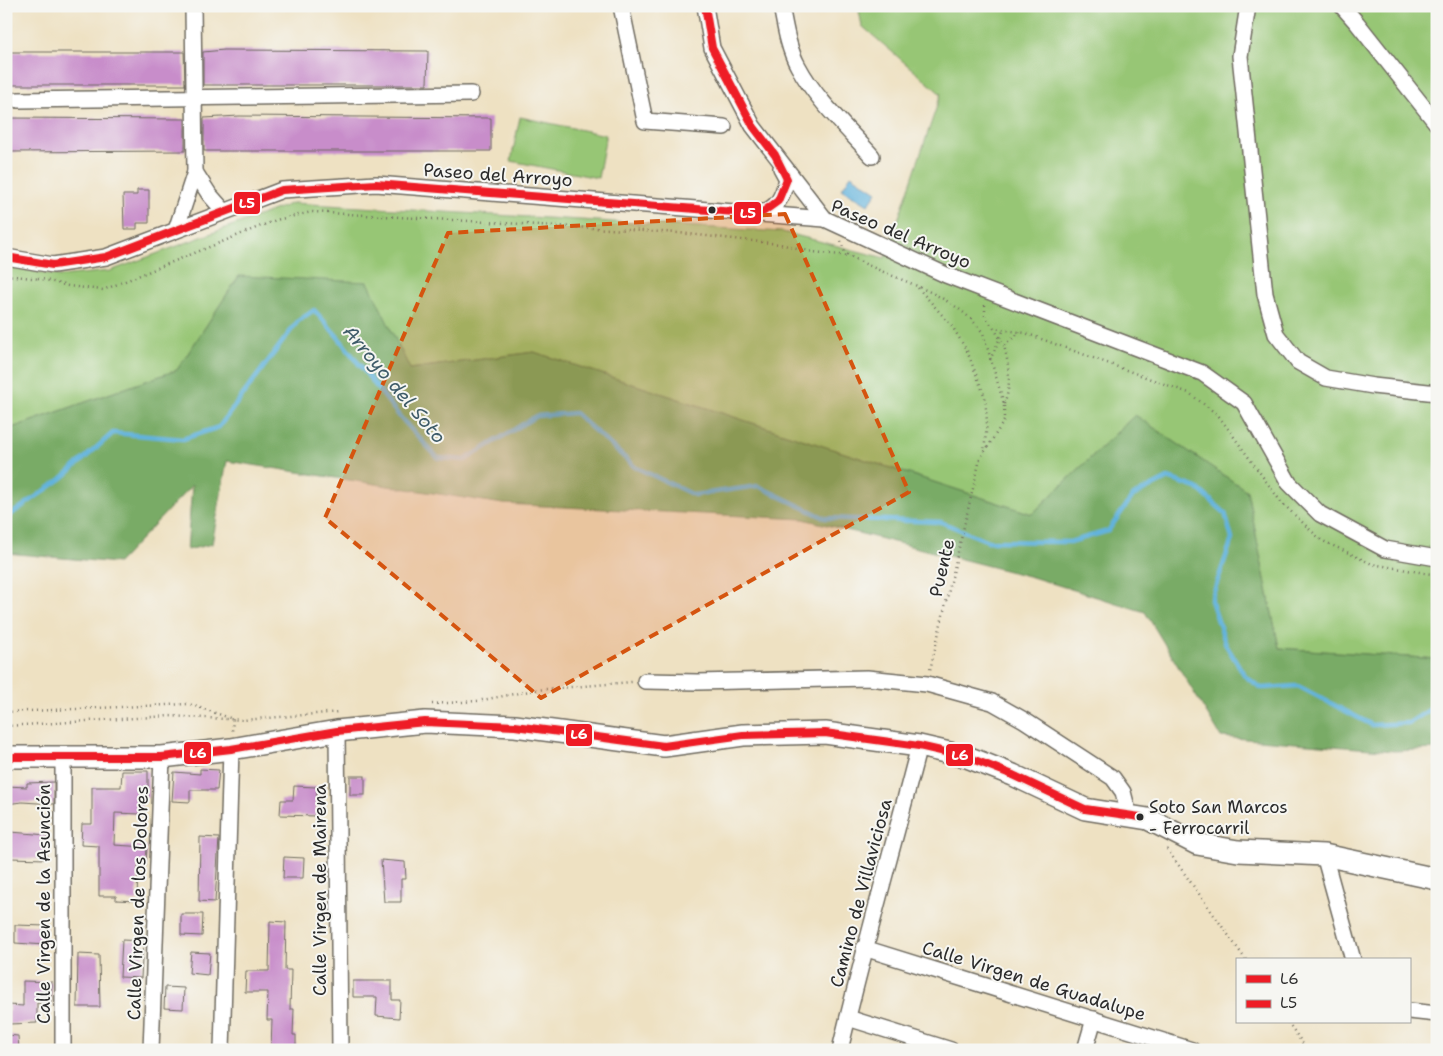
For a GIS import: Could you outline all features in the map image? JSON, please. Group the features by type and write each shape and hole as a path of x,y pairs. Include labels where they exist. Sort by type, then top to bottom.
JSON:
{"street":[{"path":"176,230 195,172 192,98 193,6"},
{"path":"621,6 645,121 724,127"},
{"path":"705,6 712,48 753,126 825,219"},
{"path":"781,6 788,39 797,65 811,86 872,156"},
{"path":"1248,6 1240,56 1265,294 1276,334 1298,362 1326,378 1373,386 1437,393"},
{"path":"1342,6 1437,124"},
{"path":"18,100 472,94"},
{"path":"760,214 774,209 783,197 787,179 775,155"},
{"path":"195,172 209,194 224,211"},
{"name":"Paseo del Arroyo","path":"6,257 31,266 53,265 106,257 282,190 376,184 825,219 946,274 1202,373 1244,403 1288,482 1320,514 1385,549 1437,558"},
{"path":"6,246 31,266"},
{"path":"645,681 698,682 867,678 927,684 976,696 992,702 1024,720 1113,778 1123,792 1130,815"},
{"path":"6,757 162,757 231,749 338,721 515,726 664,746 743,735 825,733 919,746 967,756 1013,775 1085,809 1148,819 1197,844 1238,851 1324,855 1437,878"},
{"name":"Calle Virgen de Mairena","path":"338,721 340,1050"},
{"name":"Camino de Villaviciosa","path":"840,1050 864,948 877,907 919,746"},
{"path":"222,1050 231,749"},
{"name":"Calle Virgen de los Dolores","path":"151,1050 162,757"},
{"name":"Calle Virgen de la Asunción","path":"62,758 63,1050"},
{"path":"1324,855 1352,958"},
{"name":"Calle Virgen de Guadalupe","path":"864,948 1192,1050"},
{"path":"1410,1011 1437,1014"},
{"path":"848,1018 951,1050"},
{"path":"1085,1050 1094,1019"}],"path":[{"path":"6,275 103,290 276,220 312,212 678,233 780,244 821,253 850,256"},
{"path":"838,236 845,253 955,305 978,325 983,333 1004,404 1004,421 984,453"},
{"path":"31,266 41,280"},
{"path":"917,287 952,326 967,352 985,397 987,422 984,453"},
{"path":"987,290 984,310 985,317 1004,346 1009,368 1008,394 1004,404"},
{"path":"994,328 1020,332 1189,393 1218,415 1281,502 1321,540 1372,564 1437,575"},
{"path":"990,360 1004,329"},
{"path":"1004,346 1020,332"},
{"name":"Puente","path":"930,672 980,459 984,453"},
{"path":"425,704 493,699 535,690 645,681"},
{"path":"6,712 189,704 232,719"},
{"path":"6,726 169,716 338,721"},
{"path":"231,749 232,719"},
{"path":"1165,845 1245,958"},
{"path":"1289,1024 1307,1050"}],"highlighted area":[{"path":"785,214 909,492 541,698 325,518 448,233"}],"green space":[{"path":"858,6 1437,6 1437,659 1279,648 1247,491 1135,415 1032,514 534,352 410,369 239,276 177,370 6,430 6,266 60,276 110,271 293,203 783,232 885,258 941,94 862,26"},
{"path":"520,117 606,135 598,178 511,161"},
{"path":"239,276 368,282 410,369 534,352 1032,514 1135,415 1247,491 1279,648 1437,659 1437,749 1395,751 1221,737 1145,612 1032,577 803,519 503,504 227,461 212,544 187,550 192,485 118,563 6,553 6,430 177,370"}],"water":[{"path":"851,175 877,192 868,205 842,189"}],"building":[{"path":"224,50 428,51 427,85 203,85 203,52"},
{"path":"6,52 184,52 185,85 6,85"},
{"path":"239,116 491,118 491,151 204,151 204,118"},
{"path":"6,118 185,119 185,151 6,152"},
{"path":"137,190 149,190 149,223 137,223 137,229 124,229 123,195 137,195"},
{"path":"200,769 219,770 217,790 190,790 190,802 172,801 174,772 200,774"},
{"path":"122,771 148,771 148,798 142,798 141,814 115,813 114,845 147,847 146,866 138,866 137,901 116,900 116,896 99,896 99,846 81,845 82,824 92,824 92,787 121,787"},
{"path":"350,776 365,776 365,795 350,795"},
{"path":"54,782 54,804 22,802 6,804 6,786 27,787 27,783"},
{"path":"294,786 317,787 316,816 280,815 281,800 293,800"},
{"path":"11,832 47,835 46,859 10,858"},
{"path":"200,837 219,838 215,902 199,901"},
{"path":"284,857 304,858 303,878 283,878"},
{"path":"381,860 405,862 406,879 401,879 401,902 384,902"},
{"path":"181,914 203,914 202,936 181,935"},
{"path":"270,921 286,922 285,970 291,970 290,1009 294,1009 293,1035 296,1035 296,1050 271,1050 272,1020 267,1020 268,992 245,992 246,971 269,971"},
{"path":"15,925 46,926 46,945 15,943"},
{"path":"122,940 143,941 141,978 120,977"},
{"path":"191,952 210,953 208,975 189,973"},
{"path":"78,954 99,955 100,1007 77,1007"},
{"path":"23,981 52,982 51,1004 37,1003 37,1023 9,1024 9,1005 23,1006"},
{"path":"353,981 392,981 392,1000 400,1000 399,1018 376,1016 377,997 353,997"},
{"path":"165,987 184,988 183,1009 164,1008"},
{"path":"7,1035 18,1036 19,1050 8,1050"}],"waterway":[{"name":"Arroyo del Soto","path":"6,518 61,479 113,433 183,439 219,427 298,321 314,310 338,337 400,417 438,458 465,460 536,416 575,413 635,467 694,495 758,486 825,518 941,522 988,541 1070,542 1108,531 1133,496 1168,478 1197,488 1225,513 1232,539 1211,600 1226,645 1245,676 1261,688 1298,686 1372,725 1409,723 1437,705"}],"transit line":[{"name":"L5","path":"6,257 53,265 106,257 282,190 376,184 760,214 778,201 787,179 775,155 753,126 712,48 705,6"},
{"name":"L6","path":"6,757 162,757 231,749 337,731 425,722 515,726 664,746 743,735 825,733 919,746 967,757 1013,775 1085,809 1140,817"}],"place":[{"name":"Soto San Marcos - Ferrocarril","path":"1140,817"}]}
